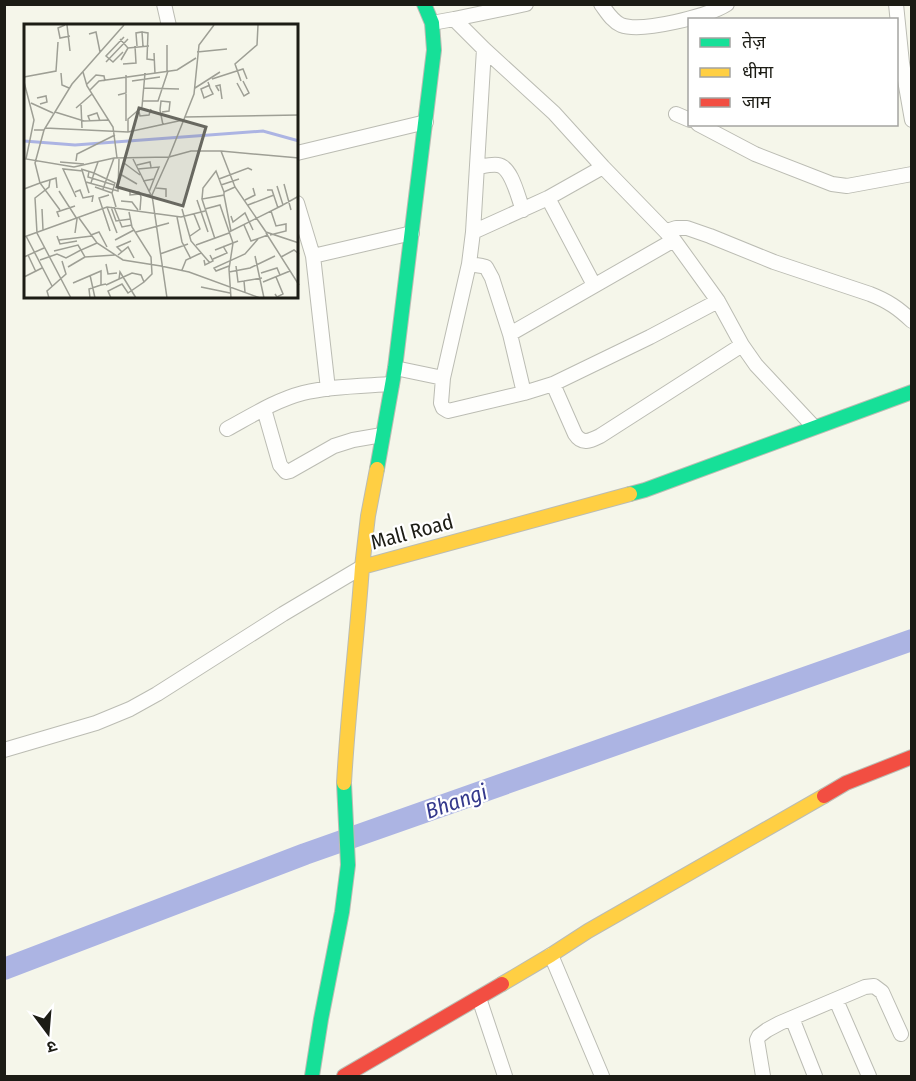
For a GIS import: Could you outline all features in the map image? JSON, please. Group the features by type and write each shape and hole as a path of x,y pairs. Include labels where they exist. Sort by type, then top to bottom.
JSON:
{"main road":[{"name":"Mall Road","path":"429,6 434,50 426,122 395,368 368,516 362,567 645,490 912,392"},
{"path":"312,1077 342,912 348,865 343,791 362,567"},
{"path":"344,1077 588,931 846,783 912,757"}],"street":[{"path":"164,4 169,24"},
{"path":"432,23 526,4"},
{"path":"601,4 619,24 638,28 692,17 717,10 727,4"},
{"path":"896,4 906,41 906,112"},
{"path":"454,19 554,113 603,167 671,235 718,301 742,345 756,365 814,427"},
{"path":"484,49 473,232 469,264 443,378 441,403 443,408 448,411 553,384 718,301"},
{"path":"676,114 688,119"},
{"path":"298,153 426,122"},
{"path":"702,126 755,154 832,184 848,186 912,174"},
{"path":"478,167 497,164 506,168 511,175 523,210"},
{"path":"473,232 548,198 603,167"},
{"path":"548,198 594,285"},
{"path":"298,206 313,256 328,389"},
{"path":"510,334 594,285 671,235 676,228 687,228 774,262 870,294 897,308 912,321"},
{"path":"313,256 412,233"},
{"path":"469,264 482,266 489,271 510,334 524,393"},
{"path":"553,384 578,440 590,441 742,345"},
{"path":"395,368 443,378"},
{"path":"226,429 283,400 304,393 392,384"},
{"path":"264,409 280,465 286,472 334,446 352,440 382,435"},
{"path":"4,750 96,723 130,709 362,567"},
{"path":"551,955 602,1077"},
{"path":"763,1077 757,1040 759,1036 792,1018 865,987 874,986 882,992 901,1034"},
{"path":"479,998 505,1077"},
{"path":"836,1000 869,1077"},
{"path":"792,1018 815,1077"}],"waterway":[{"name":"Bhangi","path":"4,969 305,854 912,640"}],"traffic: fast":[{"path":"377,469 395,368 434,50 432,23 424,4"},
{"path":"630,494 912,392"},
{"path":"312,1076 342,912 348,865 344,783"}],"traffic: slow":[{"path":"377,469 362,567 630,494"},
{"path":"344,783 362,567"},
{"path":"502,984 588,931 824,796"}],"traffic: jam":[{"path":"824,796 846,783 912,757"},
{"path":"344,1076 502,984"}]}
